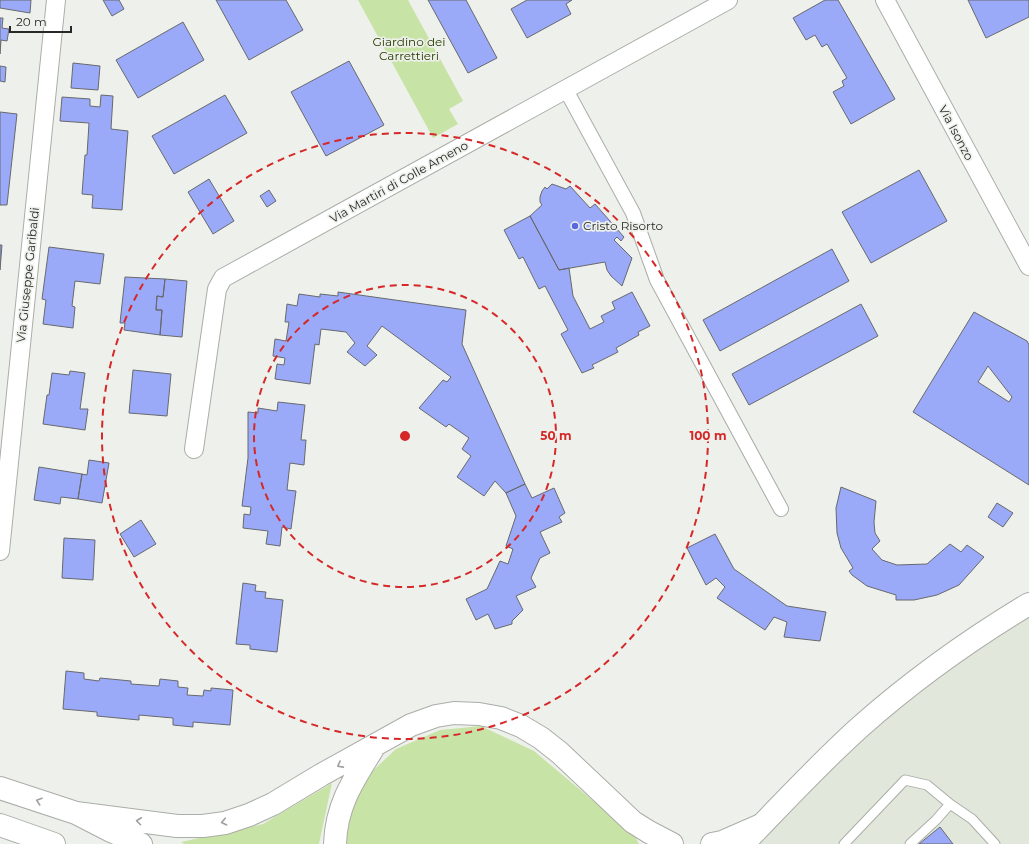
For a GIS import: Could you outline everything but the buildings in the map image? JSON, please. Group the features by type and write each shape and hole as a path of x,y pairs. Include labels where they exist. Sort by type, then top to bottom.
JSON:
{"main road":[{"path":"743,844 826,759 860,727 909,686 961,648 1029,604"},
{"path":"76,813 177,826 203,826 225,822 249,815 273,804 321,775 423,719 454,714 479,714 501,718 521,726 541,738 560,753 633,822 650,844"},
{"path":"335,844 335,830 345,796 374,746"},
{"path":"0,788 76,813 141,844"},
{"path":"633,822 672,844"},
{"path":"0,825 54,844"},
{"path":"712,844 722,842 761,825"}],"street":[{"name":"Via Giuseppe Garibaldi","path":"0,551 56,0"},
{"name":"Via Martiri di Colle Ameno","path":"194,449 217,289 223,278 728,0"},
{"name":"Via Isonzo","path":"885,0 1029,266"},
{"path":"566,90 632,213 657,280 781,509"}],"lane":[{"path":"844,844 905,780 927,785 950,804 972,819 995,844"},
{"path":"910,844 936,820 950,804"}],"shaded area":[{"path":"1029,615 1029,844 747,844 863,728 983,640"}],"green space":[{"name":"Giardino dei Carrettieri","path":"358,0 408,0 463,101 449,109 458,124 433,138"},
{"path":"481,726 534,751 635,836 639,844 344,844 345,820 366,777 396,749 440,730"},
{"path":"332,783 319,844 184,844 181,842 263,824"}],"place":[{"name":"Cristo Risorto","path":"575,226"}]}
